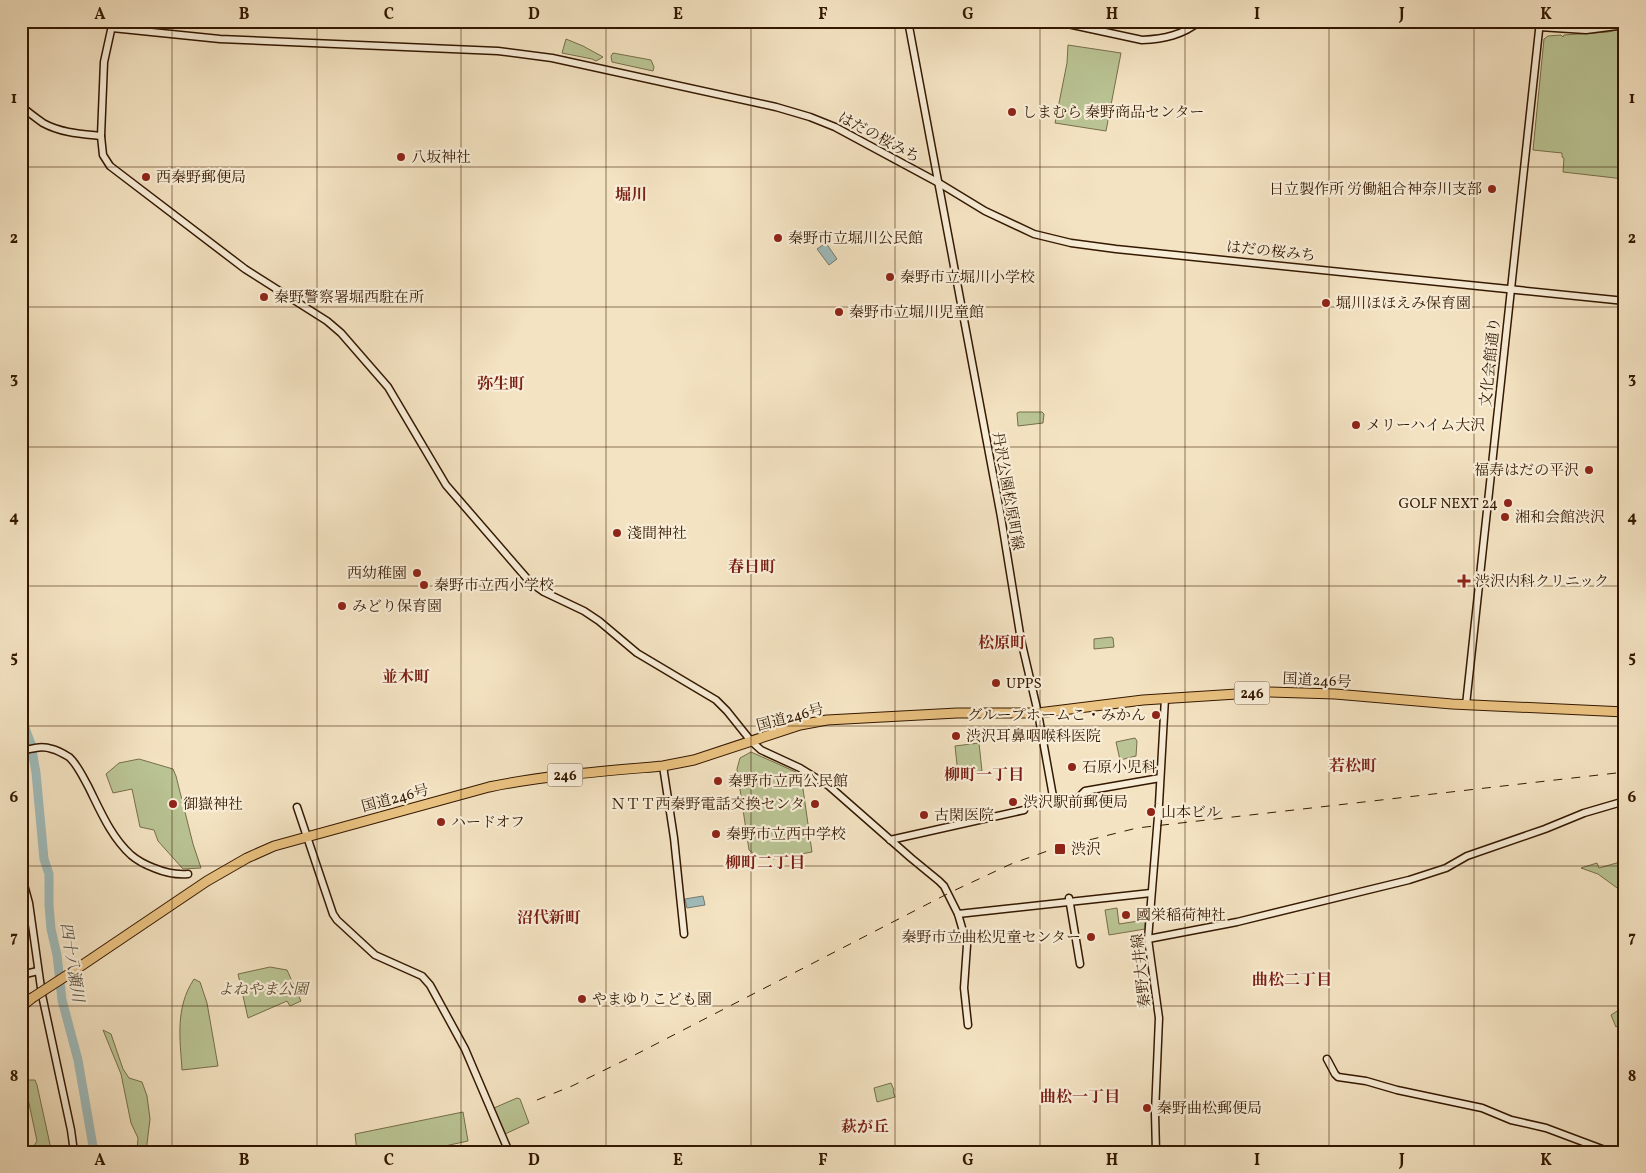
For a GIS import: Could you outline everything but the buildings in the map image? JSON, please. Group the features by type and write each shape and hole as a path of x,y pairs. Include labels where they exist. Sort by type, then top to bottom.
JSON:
{"highway":[{"name":"国道246号","path":"22,1004 219,874 264,850 308,836 490,787 541,777 663,766 702,758 800,725 827,720 957,713 1038,713 1165,698 1293,691 1466,705 1625,712"}],"street":[{"name":"丹沢公園松原町線","path":"908,21 1001,517 1021,640 1038,713 1054,802"},
{"path":"967,21 990,24 1002,21"},
{"path":"1054,21 1142,40 1156,40 1179,34 1194,27 1200,21"},
{"name":"はだの桜みち","path":"112,24 220,39 498,50 552,58 810,116 835,127 939,183 985,211 1046,238 1071,243 1625,302"},
{"path":"112,24 104,62 101,136 103,155 110,166 245,269 327,321 341,333 388,387 446,485 530,582 544,592 584,611 637,653 716,700 761,750 800,768 829,786 944,886 958,914 967,944 964,988 968,1025"},
{"path":"1540,24 1586,30 1625,25"},
{"name":"文化会館通り","path":"1466,705 1540,24"},
{"path":"21,106 44,123 58,129 72,133 101,136"},
{"name":"秦野大井線","path":"1156,1152 1155,1113 1159,1018 1148,939 1165,698"},
{"path":"21,751 39,747 51,748 69,758 76,765 112,831 122,846 132,856 143,864 161,871 178,875 188,874"},
{"path":"663,766 674,838 684,934"},
{"path":"1078,798 1085,791 1160,778"},
{"path":"1148,939 1238,922 1409,880 1446,868 1473,854 1584,813 1625,801"},
{"path":"297,807 330,907 337,920 375,955 422,976 430,985 465,1049 509,1152"},
{"path":"890,840 1024,810"},
{"path":"21,874 29,903 38,971 74,1152"},
{"path":"958,914 1069,900 1151,893"},
{"path":"1069,900 1080,964"},
{"path":"21,975 38,971"},
{"path":"1327,1059 1334,1074 1338,1077 1366,1081 1482,1108 1511,1120 1546,1128 1610,1152"}],"green space":[{"path":"1625,28 1624,179 1563,172 1564,158 1562,153 1533,150 1544,39 1548,36 1561,35 1563,37 1564,35 1608,32"},
{"path":"566,39 603,57 596,61 562,53"},
{"path":"1068,45 1121,53 1106,131 1055,123 1067,63"},
{"path":"613,53 651,60 654,67 653,71 612,62 611,56"},
{"path":"1042,412 1044,414 1043,423 1018,426 1017,413"},
{"path":"1113,638 1114,647 1094,649 1094,639"},
{"path":"1135,738 1137,741 1136,756 1120,760 1116,742"},
{"path":"979,743 982,771 958,774 955,746"},
{"path":"751,752 796,772 802,782 812,852 773,859 772,856 759,858 749,850 737,769 740,758"},
{"path":"139,759 173,769 201,868 183,869 158,841 154,830 140,827 132,789 113,793 106,774 119,763"},
{"path":"1620,862 1623,870 1625,870 1624,893 1598,874 1581,868 1597,863 1599,868"},
{"path":"1117,908 1119,924 1145,920 1145,929 1109,935 1105,910"},
{"name":"よねやま公園","path":"270,967 287,970 301,1001 290,1006 287,1001 248,1018 238,974"},
{"path":"194,979 200,982 207,1003 218,1066 182,1070 181,1012 188,990"},
{"path":"1625,1006 1625,1020 1616,1027 1611,1015"},
{"path":"103,1030 111,1034 123,1069 129,1078 142,1082 147,1096 150,1119 146,1152 137,1152 138,1138 131,1123 121,1074"},
{"path":"24,1080 35,1080 37,1085 51,1152 30,1152 37,1141"},
{"path":"891,1083 895,1097 877,1102 874,1088"},
{"path":"517,1098 520,1099 529,1123 505,1134 494,1108"},
{"path":"463,1112 468,1141 417,1152 357,1152 355,1134"}],"water":[{"path":"826,243 837,259 829,265 817,249"},
{"path":"703,896 705,905 687,908 685,899"}],"waterway":[{"name":"四十八瀬川","path":"21,717 31,744 36,773 44,859 49,874 51,929 57,955 62,1000 78,1060 94,1152"}],"railway":[{"path":"537,1100 572,1086 625,1060 951,892 1011,864 1053,849 1137,828 1625,772"}],"place":[{"name":"しまむら 秦野商品センター","path":"1012,112"},
{"name":"八坂神社","path":"401,157"},
{"name":"西秦野郵便局","path":"146,177"},
{"name":"日立製作所 労働組合神奈川支部","path":"1492,189"},
{"name":"秦野市立堀川公民館","path":"778,238"},
{"name":"秦野市立堀川小学校","path":"890,277"},
{"name":"秦野警察署堀西駐在所","path":"264,297"},
{"name":"堀川ほほえみ保育園","path":"1326,303"},
{"name":"秦野市立堀川児童館","path":"839,312"},
{"name":"メリーハイム大沢","path":"1356,425"},
{"name":"福寿はだの平沢","path":"1589,470"},
{"name":"GOLF NEXT 24","path":"1508,503"},
{"name":"湘和会館渋沢","path":"1505,517"},
{"name":"淺間神社","path":"617,533"},
{"name":"西幼稚園","path":"417,573"},
{"name":"渋沢内科クリニック","path":"1464,581"},
{"name":"秦野市立西小学校","path":"424,585"},
{"name":"みどり保育園","path":"342,606"},
{"name":"UPPS","path":"996,683"},
{"name":"グループホームこ・みかん","path":"1156,715"},
{"name":"渋沢耳鼻咽喉科医院","path":"956,736"},
{"name":"石原小児科","path":"1072,767"},
{"name":"秦野市立西公民館","path":"718,781"},
{"name":"渋沢駅前郵便局","path":"1013,802"},
{"name":"御嶽神社","path":"173,804"},
{"name":"ＮＴＴ西秦野電話交換センタ","path":"815,804"},
{"name":"山本ビル","path":"1151,812"},
{"name":"古閑医院","path":"924,815"},
{"name":"ハードオフ","path":"441,822"},
{"name":"秦野市立西中学校","path":"716,834"},
{"name":"渋沢","path":"1060,849"},
{"name":"國栄稲荷神社","path":"1126,915"},
{"name":"秦野市立曲松児童センター","path":"1091,937"},
{"name":"やまゆりこども園","path":"582,999"},
{"name":"秦野曲松郵便局","path":"1147,1108"}],"district":[{"name":"堀川","path":"631,194"},
{"name":"弥生町","path":"501,383"},
{"name":"春日町","path":"752,566"},
{"name":"松原町","path":"1002,642"},
{"name":"並木町","path":"406,676"},
{"name":"若松町","path":"1353,765"},
{"name":"柳町一丁目","path":"984,774"},
{"name":"柳町二丁目","path":"765,862"},
{"name":"沼代新町","path":"549,917"},
{"name":"曲松二丁目","path":"1292,979"},
{"name":"曲松一丁目","path":"1080,1096"},
{"name":"萩が丘","path":"865,1126"}]}
